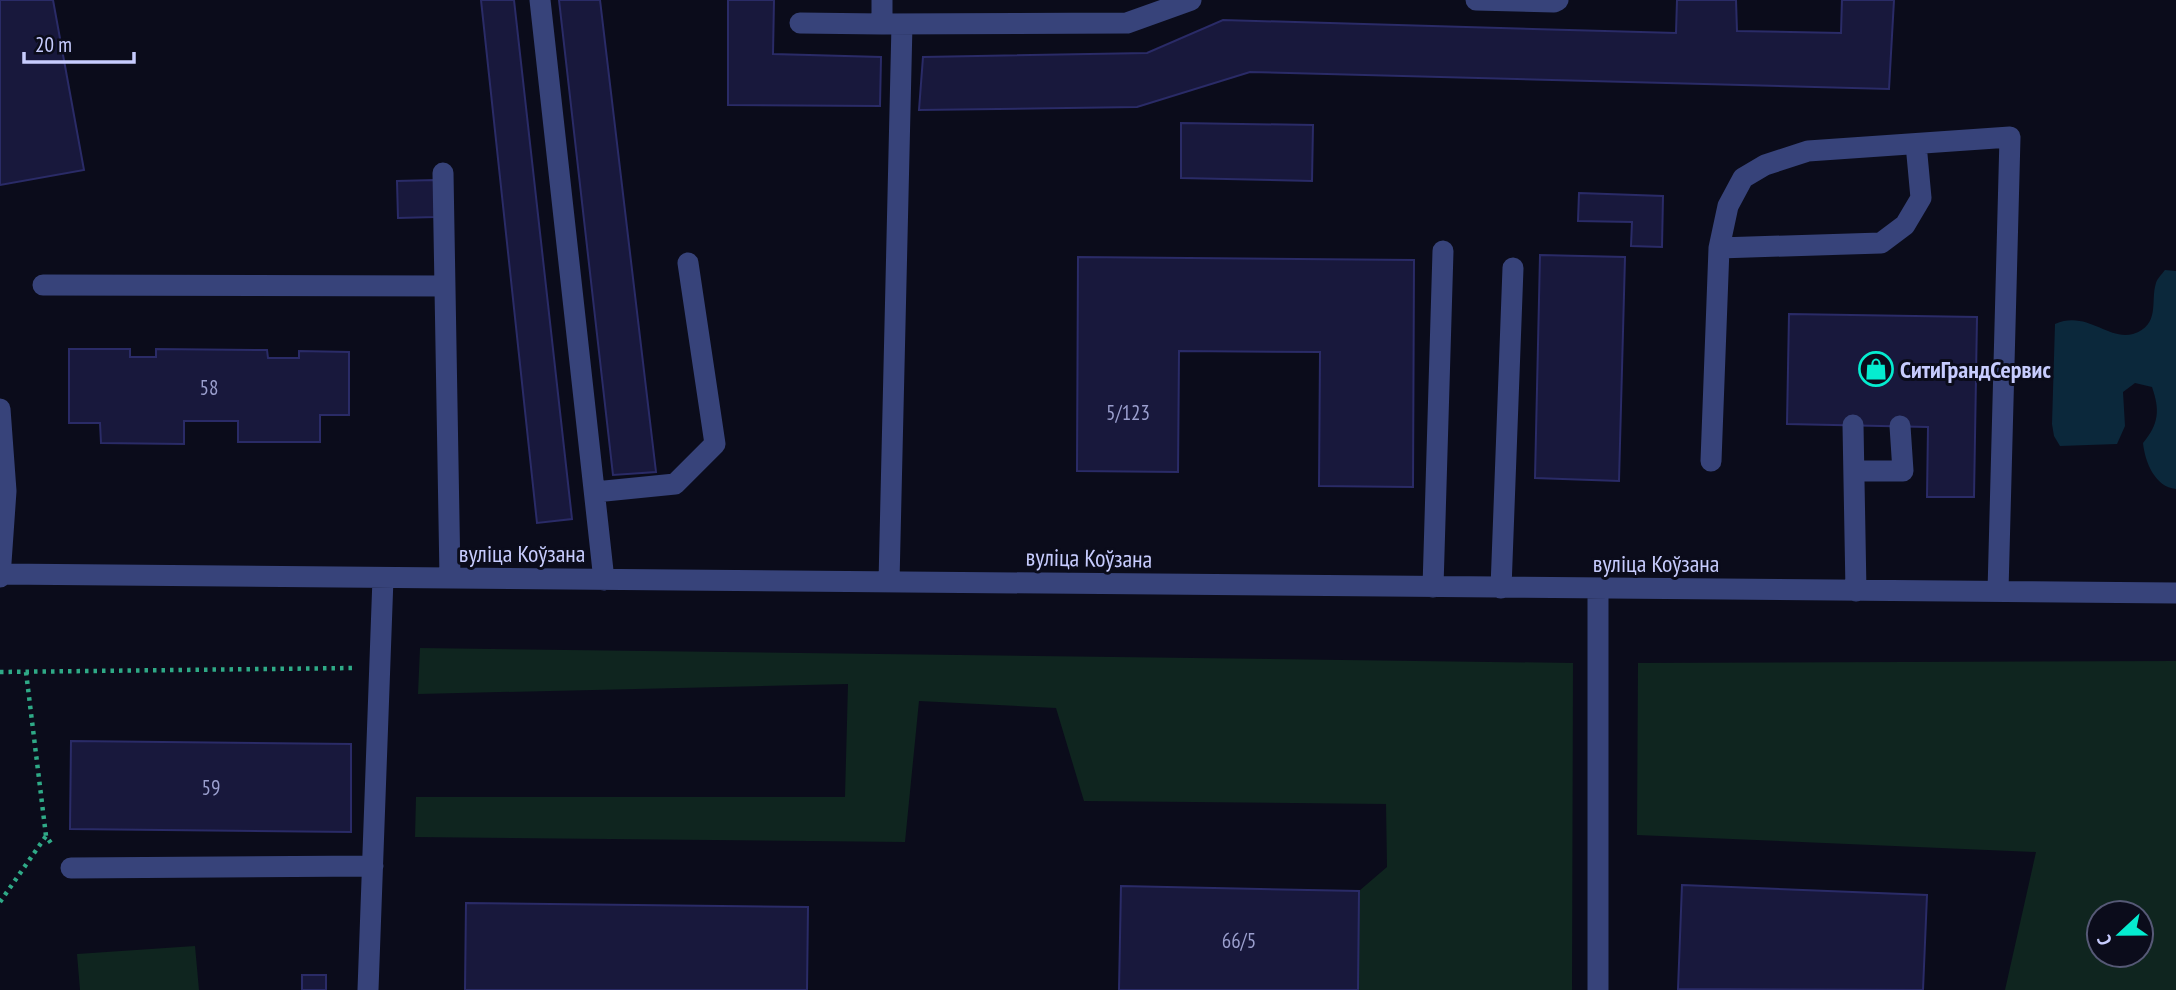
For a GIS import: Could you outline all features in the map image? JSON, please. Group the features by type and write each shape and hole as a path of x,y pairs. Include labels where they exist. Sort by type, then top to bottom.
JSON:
{"street":[{"path":"540,0 604,580"},
{"path":"882,0 892,24 889,582"},
{"path":"800,23 1127,23 1191,0"},
{"path":"1476,0 1558,0"},
{"path":"1711,461 1719,248 1728,206 1743,177 1765,165 1808,151 2010,137 1998,591"},
{"path":"1719,248 1881,243 1905,225 1920,198 1916,144"},
{"path":"443,173 450,578"},
{"path":"1433,587 1443,251"},
{"path":"595,492 675,484 715,444 688,263"},
{"path":"1501,588 1513,268"},
{"path":"43,285 446,286"},
{"path":"0,409 6,491 0,575"},
{"path":"1853,425 1856,591"},
{"path":"1854,471 1903,471 1900,426"},
{"name":"вуліца Коўзана","path":"0,575 2176,593"},
{"path":"368,990 383,578"},
{"path":"1598,589 1598,990"},
{"path":"71,868 373,866"}],"path":[{"path":"0,672 380,668"},
{"path":"26,671 46,836 71,868"},
{"path":"0,902 46,836"}],"green space":[{"path":"420,648 1573,663 1572,990 1358,990 1359,891 1387,867 1386,804 1084,801 1056,708 919,701 905,842 415,837 416,797 845,797 848,684 418,694"},
{"path":"2176,661 2176,990 2005,990 2036,852 1637,835 1638,663"},
{"path":"195,946 199,990 80,990 77,954"}],"water":[{"path":"2165,270 2176,271 2176,489 2157,479 2144,450 2143,443 2157,416 2152,387 2135,383 2123,392 2125,426 2117,444 2060,446 2054,436 2052,424 2055,324 2077,321 2124,335 2142,330 2151,319 2156,283"}],"building":[{"path":"0,0 53,0 84,170 0,185"},
{"path":"481,0 514,0 572,519 537,523"},
{"path":"559,0 600,0 656,472 613,475"},
{"path":"728,0 774,0 773,54 881,57 880,106 728,105"},
{"path":"1677,0 1736,0 1737,31 1841,33 1842,0 1894,0 1889,89 1250,72 1137,107 919,110 923,57 1147,53 1223,20 1676,33"},
{"path":"1181,123 1313,125 1312,181 1181,178"},
{"path":"434,180 435,217 398,218 397,181"},
{"path":"1579,193 1663,196 1662,247 1631,246 1632,222 1578,221"},
{"path":"1540,255 1625,257 1619,481 1535,478"},
{"path":"1078,257 1414,260 1413,487 1319,486 1320,352 1179,351 1178,472 1077,471"},
{"path":"1789,314 1977,317 1974,497 1927,497 1928,427 1787,424"},
{"path":"69,349 130,349 130,357 156,357 156,349 267,350 268,358 299,358 299,351 349,352 349,415 320,415 320,442 238,442 238,421 184,421 184,444 101,443 100,423 69,423"},
{"path":"71,741 351,744 351,832 70,829"},
{"path":"1682,885 1927,895 1923,990 1678,989"},
{"path":"1121,886 1359,891 1358,990 1119,990"},
{"path":"466,903 808,907 807,990 465,990"},
{"path":"302,975 326,975 326,990 302,990"}],"place":[{"name":"СитиГрандСервис","path":"1876,369"}]}
